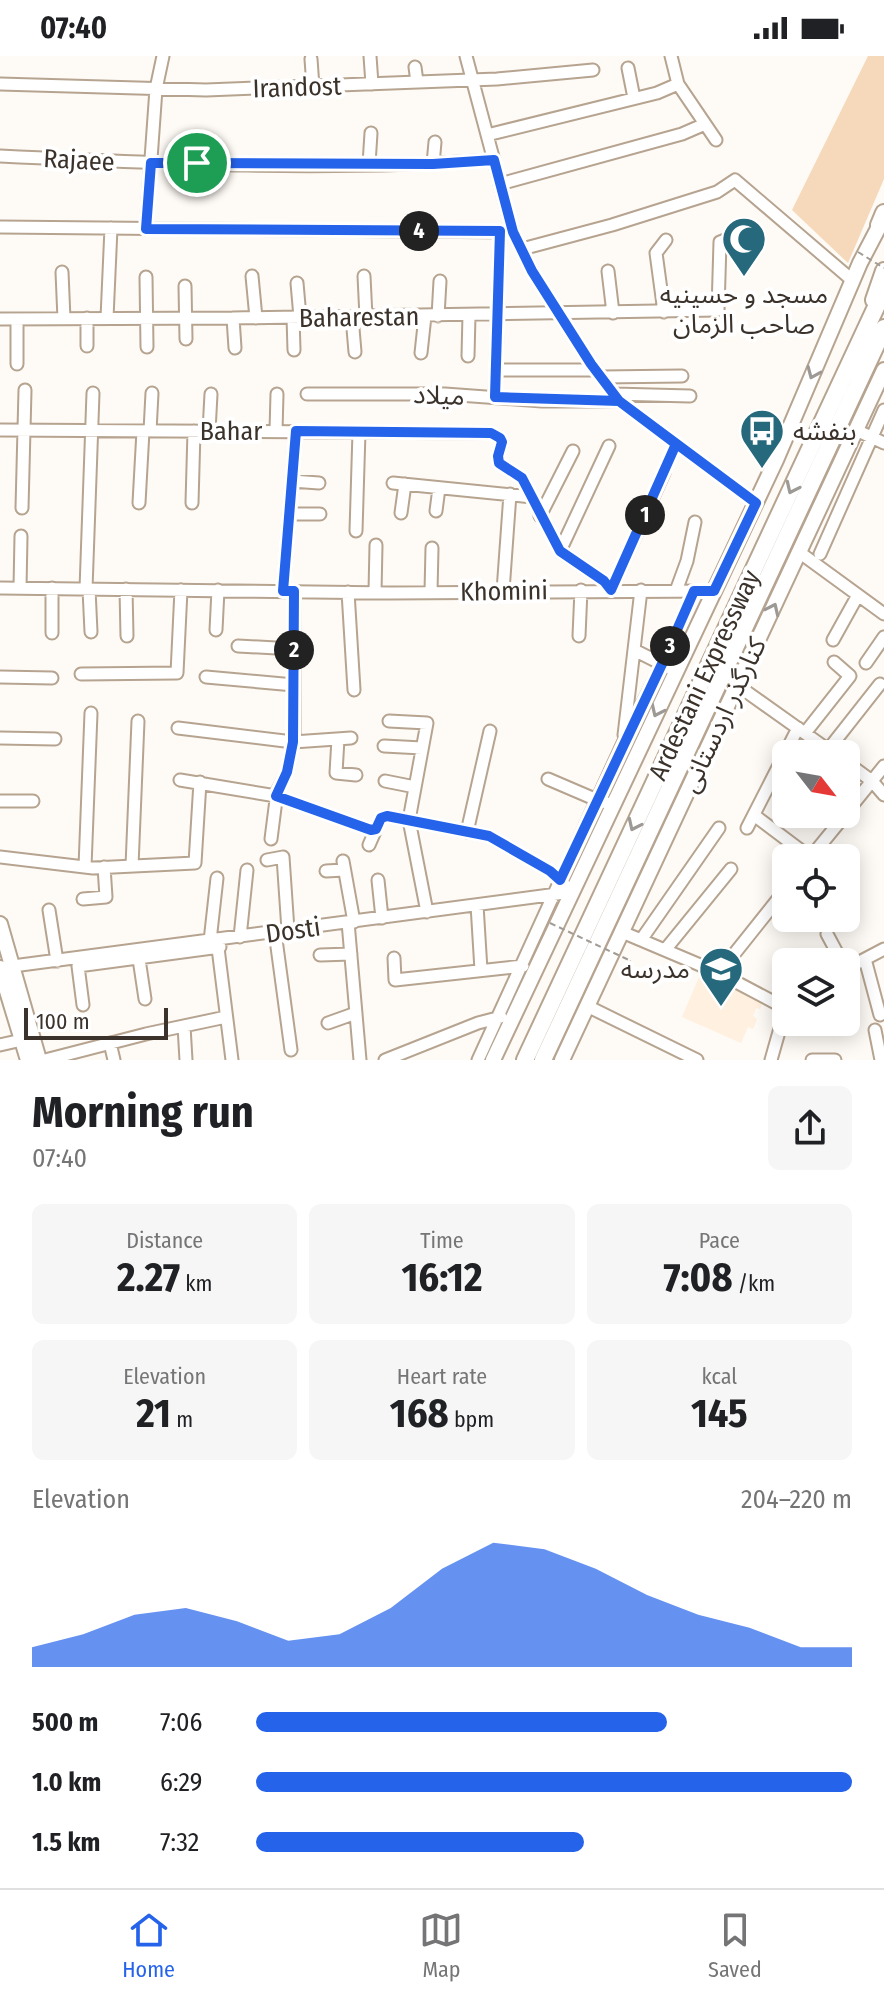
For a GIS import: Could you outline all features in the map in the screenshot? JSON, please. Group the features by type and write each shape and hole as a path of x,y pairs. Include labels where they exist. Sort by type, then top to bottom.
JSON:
{"highway":[{"path":"855,352 884,270"},
{"name":"Ardestani Expressway","path":"525,1060 884,290"},
{"name":"Ardestani Expressway","path":"543,1060 884,328"},
{"path":"788,534 884,350"}],"main road":[{"path":"493,1060 504,1018 538,964 613,805 669,667 714,591 756,503 852,280 882,219"},
{"name":"کنارگذر اردستانی","path":"562,1060 884,370"},
{"path":"0,924 6,967 28,1060"},
{"path":"556,1060 601,934"},
{"path":"6,967 39,1060"}],"street":[{"path":"146,229 156,89 163,56"},
{"path":"370,56 372,84"},
{"path":"466,56 500,184 507,232 495,397"},
{"path":"671,56 678,84 716,140"},
{"path":"311,59 313,87"},
{"path":"415,67 417,82"},
{"path":"628,68 634,98"},
{"name":"Irandost","path":"0,84 206,90 471,80 593,70"},
{"path":"487,135 678,84"},
{"path":"500,184 682,134 705,124"},
{"path":"369,164 371,133"},
{"path":"433,164 435,142"},
{"name":"Rajaee","path":"0,156 151,163 433,164 494,160"},
{"path":"522,249 717,192 735,180 852,280"},
{"path":"0,227 507,232 522,249 532,271 616,398 756,503"},
{"path":"107,318 111,228"},
{"name":"Baharestan","path":"0,319 366,317 718,310 720,242 742,233"},
{"path":"664,312 656,253 666,240"},
{"path":"608,271 613,313"},
{"path":"62,272 64,319"},
{"path":"252,276 256,318"},
{"path":"364,276 366,317"},
{"path":"146,277 147,347"},
{"path":"438,316 440,281"},
{"path":"294,350 297,283"},
{"path":"185,286 186,339"},
{"path":"468,356 469,315"},
{"path":"421,353 425,316"},
{"path":"352,317 355,352"},
{"path":"87,318 87,346"},
{"path":"233,318 235,348"},
{"path":"17,319 17,364"},
{"path":"497,370 682,376"},
{"path":"22,508 25,390"},
{"path":"91,632 88,589 93,393"},
{"path":"139,503 152,393"},
{"path":"209,431 211,394"},
{"path":"276,431 277,394"},
{"name":"میلاد","path":"307,394 690,396"},
{"path":"820,554 884,410"},
{"name":"Bahar","path":"0,430 491,433 502,442 499,463 522,478 560,551 604,581 611,590"},
{"path":"856,430 884,443"},
{"path":"192,503 194,431"},
{"path":"271,839 276,796 287,772 293,742 294,649 289,591 289,514 296,431"},
{"path":"356,531 359,432"},
{"path":"560,551 609,446"},
{"path":"540,516 573,451"},
{"path":"611,590 664,473"},
{"path":"292,481 319,483"},
{"path":"401,513 399,484 532,497"},
{"path":"436,511 439,488"},
{"path":"503,591 510,494"},
{"path":"289,514 320,514"},
{"path":"676,591 687,561 695,522"},
{"path":"20,588 21,536"},
{"path":"375,592 376,545"},
{"path":"431,592 432,548"},
{"path":"799,552 884,614"},
{"name":"Khomini","path":"0,588 348,592 714,591"},
{"path":"52,588 52,633"},
{"path":"126,589 127,636"},
{"path":"81,674 177,673 181,590"},
{"path":"216,630 218,590"},
{"path":"579,636 581,590"},
{"path":"623,743 641,590"},
{"path":"478,1060 504,1018 520,966 623,743 669,667 694,591"},
{"path":"348,592 354,690"},
{"path":"833,640 858,595"},
{"path":"866,663 884,637"},
{"path":"238,646 294,649"},
{"path":"634,650 669,667"},
{"path":"747,828 801,731 850,676 834,662"},
{"path":"0,677 52,678"},
{"path":"206,677 294,685"},
{"path":"840,740 880,684"},
{"path":"737,685 814,740"},
{"path":"85,867 91,713"},
{"path":"132,866 138,721"},
{"path":"389,721 427,723 409,820 427,912"},
{"path":"178,728 293,742 351,738"},
{"path":"467,832 490,731"},
{"path":"0,738 55,739"},
{"path":"338,739 336,773 356,775"},
{"path":"384,746 422,748"},
{"path":"860,796 884,766"},
{"path":"860,772 884,795"},
{"path":"548,779 613,805"},
{"path":"180,780 276,796 371,830 376,829"},
{"path":"385,781 415,787"},
{"path":"0,857 85,867 195,863 200,782"},
{"path":"0,801 33,801"},
{"path":"754,815 792,844"},
{"path":"369,845 381,818 387,816 489,836 550,871 572,892"},
{"path":"641,940 719,828"},
{"path":"822,844 835,828"},
{"path":"267,860 283,857 288,930"},
{"path":"326,871 344,865 360,1060"},
{"path":"83,899 106,897 104,867"},
{"path":"665,950 731,869"},
{"path":"240,937 247,870"},
{"path":"217,878 215,943 232,1060"},
{"path":"378,880 382,918"},
{"name":"Dosti","path":"6,967 215,943 240,937 275,935 288,930 572,892"},
{"path":"477,905 481,970"},
{"path":"719,973 772,907"},
{"path":"49,910 57,961"},
{"path":"622,932 719,973 772,1001"},
{"path":"827,934 834,948"},
{"path":"83,1005 78,966 139,959 215,943 275,935 291,1050"},
{"path":"860,962 884,949"},
{"path":"320,955 351,954"},
{"path":"394,958 395,980 538,964"},
{"path":"139,959 145,999"},
{"path":"865,959 880,1015"},
{"path":"587,1006 697,1060"},
{"path":"328,1023 356,1013"},
{"path":"45,1060 226,1017"},
{"path":"385,1060 504,1018"},
{"path":"184,1026 186,1060"},
{"path":"875,1030 881,1060"},
{"path":"771,1060 778,1036"},
{"path":"0,1045 22,1040"},
{"path":"110,1043 114,1060"},
{"path":"812,1060 835,1060"}],"path":[{"path":"858,252 884,270"},
{"path":"664,473 676,444"},
{"path":"550,923 631,961 624,968"}],"shaded area":[{"path":"868,56 884,56 884,179 848,263 792,210"},
{"name":"مدرسه","path":"700,975 763,1002 753,1016 757,1019 753,1029 748,1027 741,1043 682,1017"}],"place":[{"name":"مسجد و حسینیه صاحب الزمان","path":"744,278"},
{"name":"بنفشه","path":"762,470"},
{"name":"مدرسه","path":"721,1008"}],"route":[{"path":"197,163 151,163 146,229 500,231 495,397 542,401 619,401 756,503 714,591 694,591 560,880 521,853 489,836 387,816 381,818 376,829 371,830 276,796 287,772 294,737 294,591 283,591 296,431 491,433 502,442 499,463 522,478 560,551 604,581 611,590 676,444 619,401 591,364 532,271 513,232 494,160 433,164 197,163"}]}
